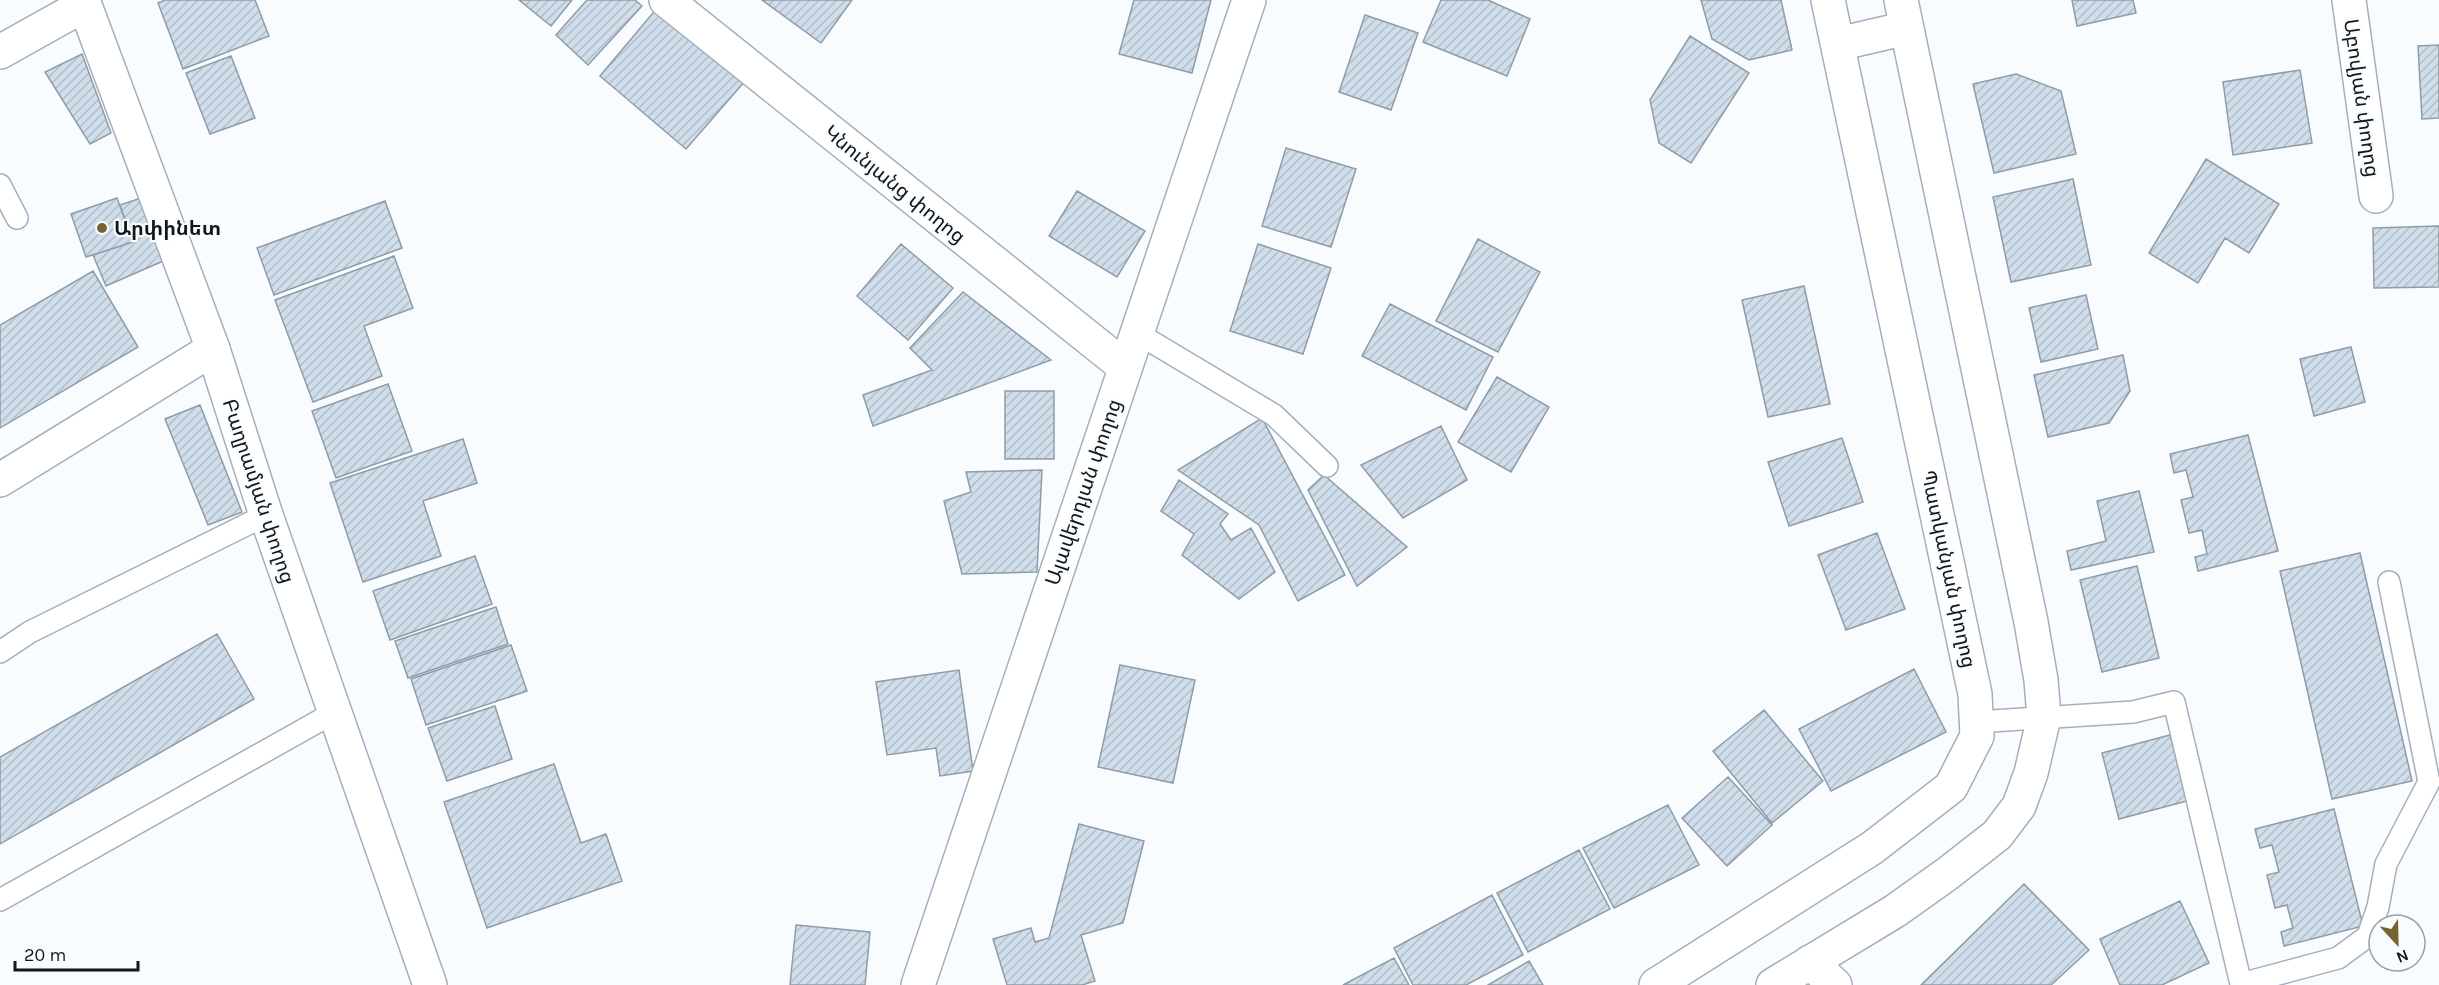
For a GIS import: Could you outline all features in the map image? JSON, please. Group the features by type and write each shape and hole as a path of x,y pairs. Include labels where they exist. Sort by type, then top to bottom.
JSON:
{"main road":[{"name":"Կնունյանց փողոց","path":"666,0 1125,367"},
{"name":"Ալավերդյան փողոց","path":"918,985 1250,0"},
{"name":"Պատկանյան փողոց","path":"1656,985 1872,848 1951,787 1977,736 1976,694 1828,0"},
{"name":"Աբովյան փողոց","path":"2349,0 2376,196"},
{"path":"0,52 83,2"},
{"name":"Բաղրամյան փողոց","path":"83,2 213,349 266,515 430,985"},
{"path":"1773,985 1895,911 1997,835 2019,806 2031,773 2044,717 2041,680 2031,622 1904,14 1838,44"},
{"path":"0,480 213,349"},
{"path":"1810,962 1835,985"}],"lane":[{"path":"0,185 17,218"},
{"path":"1137,333 1274,415 1327,466"},
{"path":"0,652 30,632 266,515"},
{"path":"1976,722 2133,712 2174,702 2241,984 2338,958 2368,936 2378,907 2386,864 2428,782 2389,582"},
{"path":"0,900 335,712"}],"building":[{"path":"165,0 255,0 269,36 183,69 158,3"},
{"path":"519,0 572,0 551,26"},
{"path":"587,0 635,0 642,6 588,65 556,35"},
{"path":"762,0 852,0 821,43"},
{"path":"1134,0 1211,0 1192,73 1119,54"},
{"path":"1441,0 1488,0 1530,19 1507,76 1423,42"},
{"path":"1701,0 1781,0 1792,50 1749,60 1712,39"},
{"path":"2072,0 2133,0 2136,13 2077,26"},
{"path":"658,7 745,81 686,149 600,76"},
{"path":"1365,15 1418,33 1391,110 1339,92"},
{"path":"1690,36 1749,73 1691,163 1659,143 1650,100"},
{"path":"2439,45 2439,118 2422,119 2418,46"},
{"path":"82,54 111,133 90,144 45,72"},
{"path":"231,56 255,118 210,134 186,73"},
{"path":"2300,70 2312,143 2233,155 2223,82"},
{"path":"2016,74 2061,91 2076,154 1994,173 1973,84"},
{"path":"1286,148 1356,169 1331,247 1262,226"},
{"path":"2206,159 2279,204 2249,253 2225,238 2198,283 2149,253"},
{"path":"2073,179 2091,265 2011,282 1993,197"},
{"path":"1077,191 1145,231 1117,277 1049,236"},
{"path":"147,196 170,258 106,286 93,255 133,242 120,205"},
{"name":"Արփինետ","path":"117,198 133,242 86,257 71,214"},
{"path":"385,201 402,248 274,295 257,248"},
{"path":"2439,226 2439,287 2374,288 2373,228"},
{"path":"1478,239 1540,272 1498,352 1436,321"},
{"path":"901,244 953,288 908,340 857,296"},
{"path":"1258,244 1331,268 1303,354 1230,331"},
{"path":"394,256 413,308 364,326 382,376 313,402 275,300"},
{"path":"93,271 138,347 0,428 0,325"},
{"path":"1804,286 1830,404 1768,417 1742,300"},
{"path":"963,292 1051,360 873,426 863,395 932,370 910,348"},
{"path":"2086,295 2098,349 2041,362 2029,308"},
{"path":"1390,304 1493,357 1466,410 1362,356"},
{"path":"2351,347 2365,402 2314,416 2300,359"},
{"path":"2123,355 2130,391 2109,423 2048,437 2034,375"},
{"path":"1497,377 1549,407 1511,472 1458,442"},
{"path":"388,384 412,451 336,478 312,411"},
{"path":"1005,391 1054,391 1054,459 1005,459"},
{"path":"200,405 242,512 208,525 165,419"},
{"path":"1262,418 1345,575 1298,601 1259,525 1178,470"},
{"path":"1441,426 1467,480 1403,518 1361,465"},
{"path":"2248,435 2278,551 2198,571 2195,557 2207,554 2202,530 2189,533 2181,500 2193,497 2186,470 2174,473 2170,454"},
{"path":"1842,438 1863,502 1789,526 1768,462"},
{"path":"463,439 477,483 423,501 441,556 363,582 330,483"},
{"path":"1042,470 1037,572 962,574 944,501 971,492 966,472"},
{"path":"1324,475 1407,547 1357,586 1308,490"},
{"path":"1179,480 1228,514 1220,524 1231,540 1251,528 1275,572 1239,599 1182,555 1194,534 1161,511"},
{"path":"2139,491 2154,552 2071,570 2067,551 2106,541 2097,501"},
{"path":"1877,533 1905,609 1846,630 1818,555"},
{"path":"2360,553 2412,781 2332,799 2280,571"},
{"path":"475,556 492,604 390,640 373,591"},
{"path":"2137,566 2159,658 2102,672 2080,580"},
{"path":"496,607 508,644 408,678 395,641"},
{"path":"217,634 254,699 0,844 0,757"},
{"path":"511,645 527,691 426,725 411,679"},
{"path":"1120,665 1195,680 1173,783 1098,767"},
{"path":"1914,669 1946,732 1831,791 1799,729"},
{"path":"959,670 973,771 940,776 936,748 887,755 876,682"},
{"path":"495,706 512,759 447,781 428,728"},
{"path":"1764,710 1823,781 1772,823 1713,751"},
{"path":"2170,735 2187,801 2119,819 2102,753"},
{"path":"554,764 581,843 606,834 622,881 487,928 444,802"},
{"path":"1728,777 1772,825 1727,866 1682,818"},
{"path":"1668,805 1699,865 1614,908 1583,848"},
{"path":"2334,809 2363,926 2284,946 2281,932 2293,928 2287,905 2275,908 2267,875 2279,872 2272,845 2260,848 2255,829"},
{"path":"1079,824 1144,841 1123,923 1081,935 1095,981 1082,985 1007,985 993,939 1031,928 1035,942 1049,938"},
{"path":"1579,850 1610,909 1528,952 1497,893"},
{"path":"2024,884 2089,950 2051,985 1921,985"},
{"path":"1492,895 1523,955 1466,985 1413,985 1394,948"},
{"path":"2180,901 2209,963 2162,985 2120,985 2100,939"},
{"path":"796,925 870,932 865,985 790,985"},
{"path":"1394,958 1409,985 1343,985"},
{"path":"1529,961 1543,985 1488,985"}],"place":[{"name":"Արփինետ","path":"102,228"}]}
